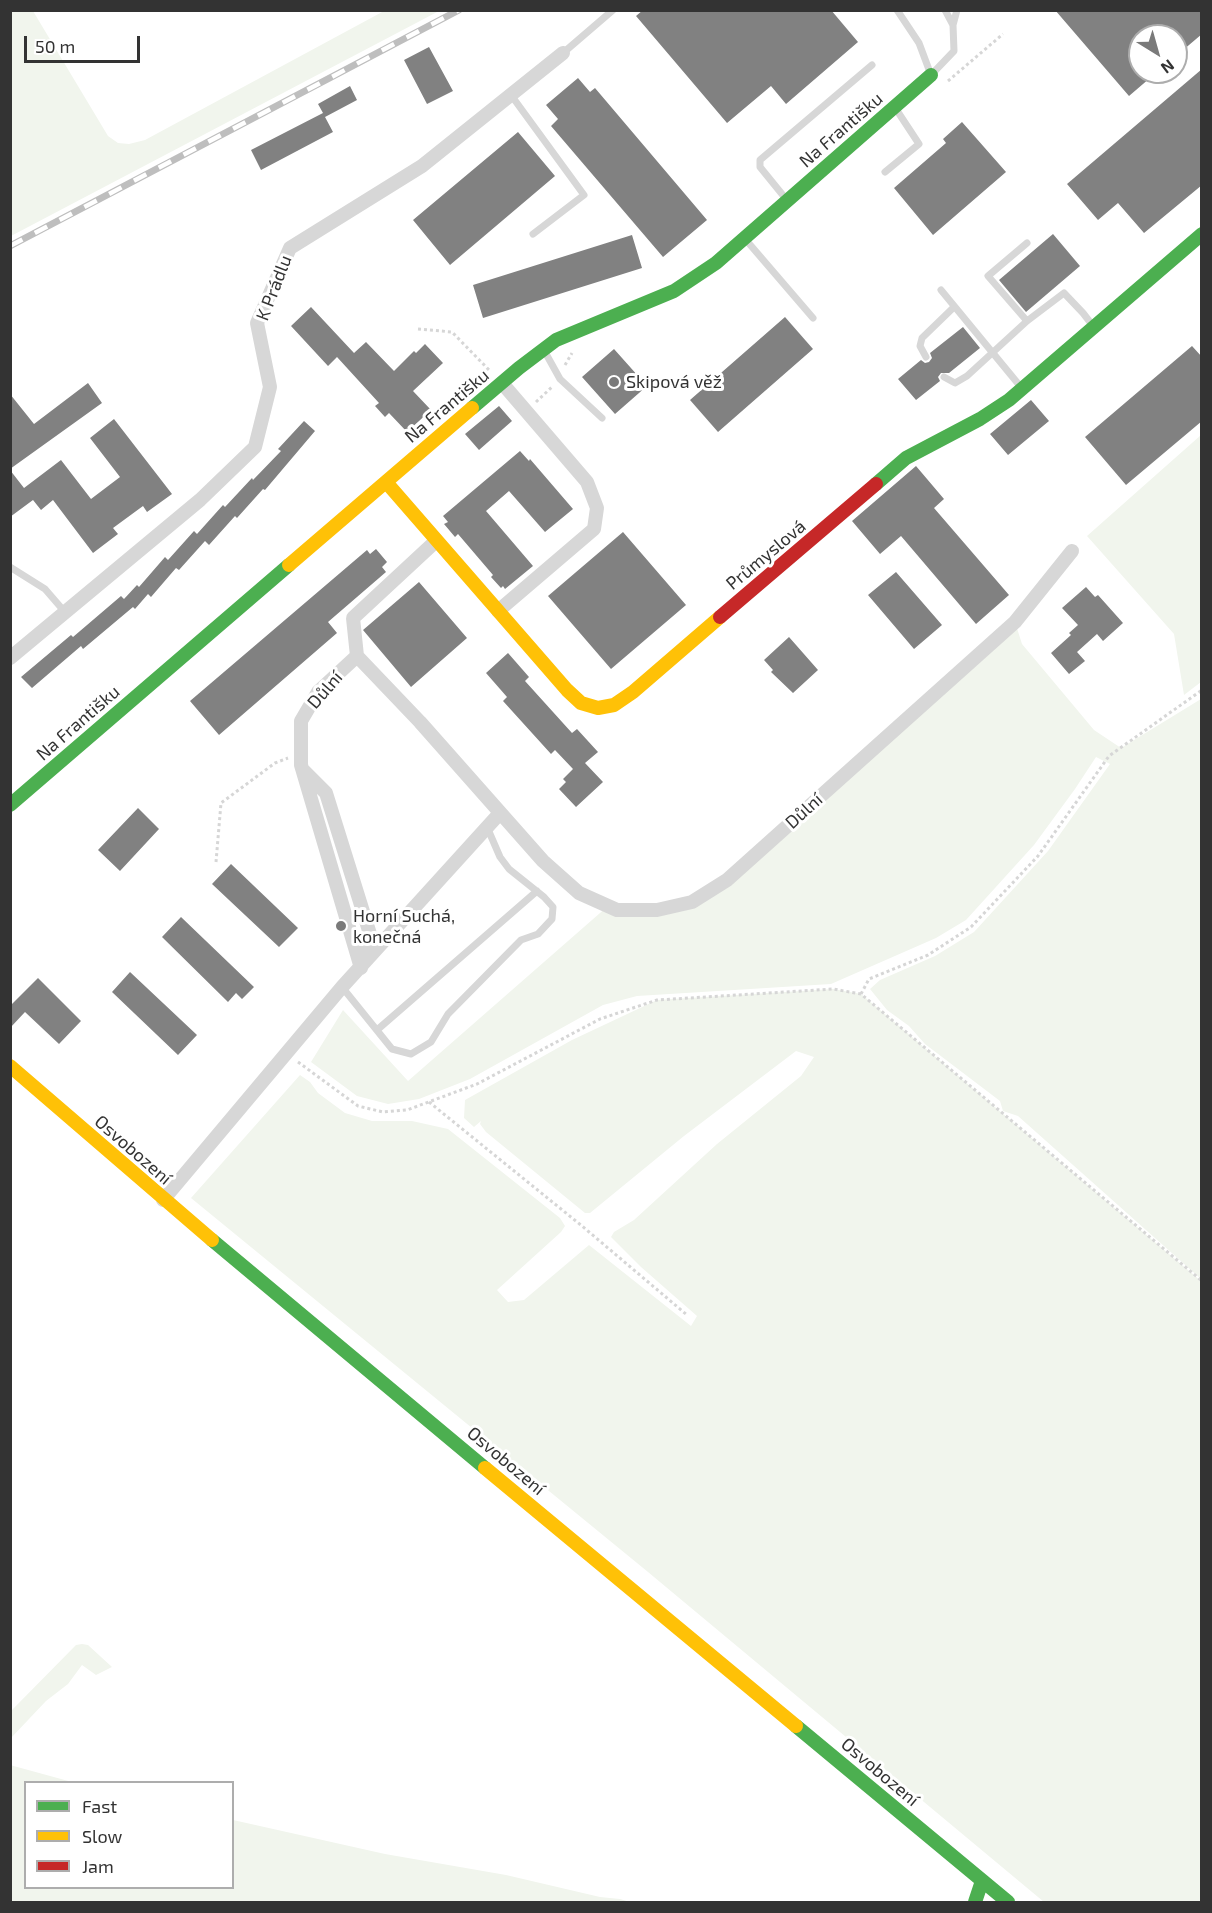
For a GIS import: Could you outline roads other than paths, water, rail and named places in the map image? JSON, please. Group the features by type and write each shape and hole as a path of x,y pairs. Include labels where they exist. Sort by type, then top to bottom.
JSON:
{"street":[{"name":"K Prádlu","path":"10,658 200,500 255,447 270,387 257,323 290,248 422,166 563,53"},
{"name":"Na Františku","path":"10,805 543,349 556,340 674,291 716,263 931,75"},
{"name":"Průmyslová","path":"386,482 580,703 598,708 614,705 633,692 906,458 980,419 1022,388 1202,234"},
{"path":"498,611 594,529 597,508 587,482 502,383"},
{"path":"357,656 353,618 436,541"},
{"name":"Důlní","path":"361,968 303,770 301,753 301,721 318,692 357,656 420,722 543,861 579,893 617,910 657,910 692,902 727,880 1015,622 1072,551"},
{"path":"163,1200 342,987 500,813"},
{"name":"Osvobození","path":"10,1066 163,1200 1008,1902"},
{"path":"975,1902 982,1881"}],"lane":[{"path":"563,53 613,10"},
{"path":"897,10 919,43 931,75 954,51 953,25 957,10"},
{"path":"945,10 953,25"},
{"path":"787,201 760,167 760,160 872,65"},
{"path":"511,95 585,195 533,234"},
{"path":"885,172 919,144 895,107"},
{"path":"744,238 813,318"},
{"path":"1027,243 988,276 1027,321"},
{"path":"941,290 1022,388"},
{"path":"944,377 955,383 967,376 1027,321 1064,293 1094,327"},
{"path":"926,357 920,346 922,338 954,307"},
{"path":"543,349 560,379 602,418"},
{"path":"10,567 45,589 64,611"},
{"path":"342,987 392,1049 411,1054 431,1042 448,1014 521,940 538,934 552,919 553,907 509,869 500,856 487,827"},
{"path":"377,1030 537,891"}],"railway":[{"path":"10,246 459,10"}],"place":[{"name":"Skipová věž","path":"614,382"},
{"name":"Horní Suchá, konečná","path":"341,926"}]}
